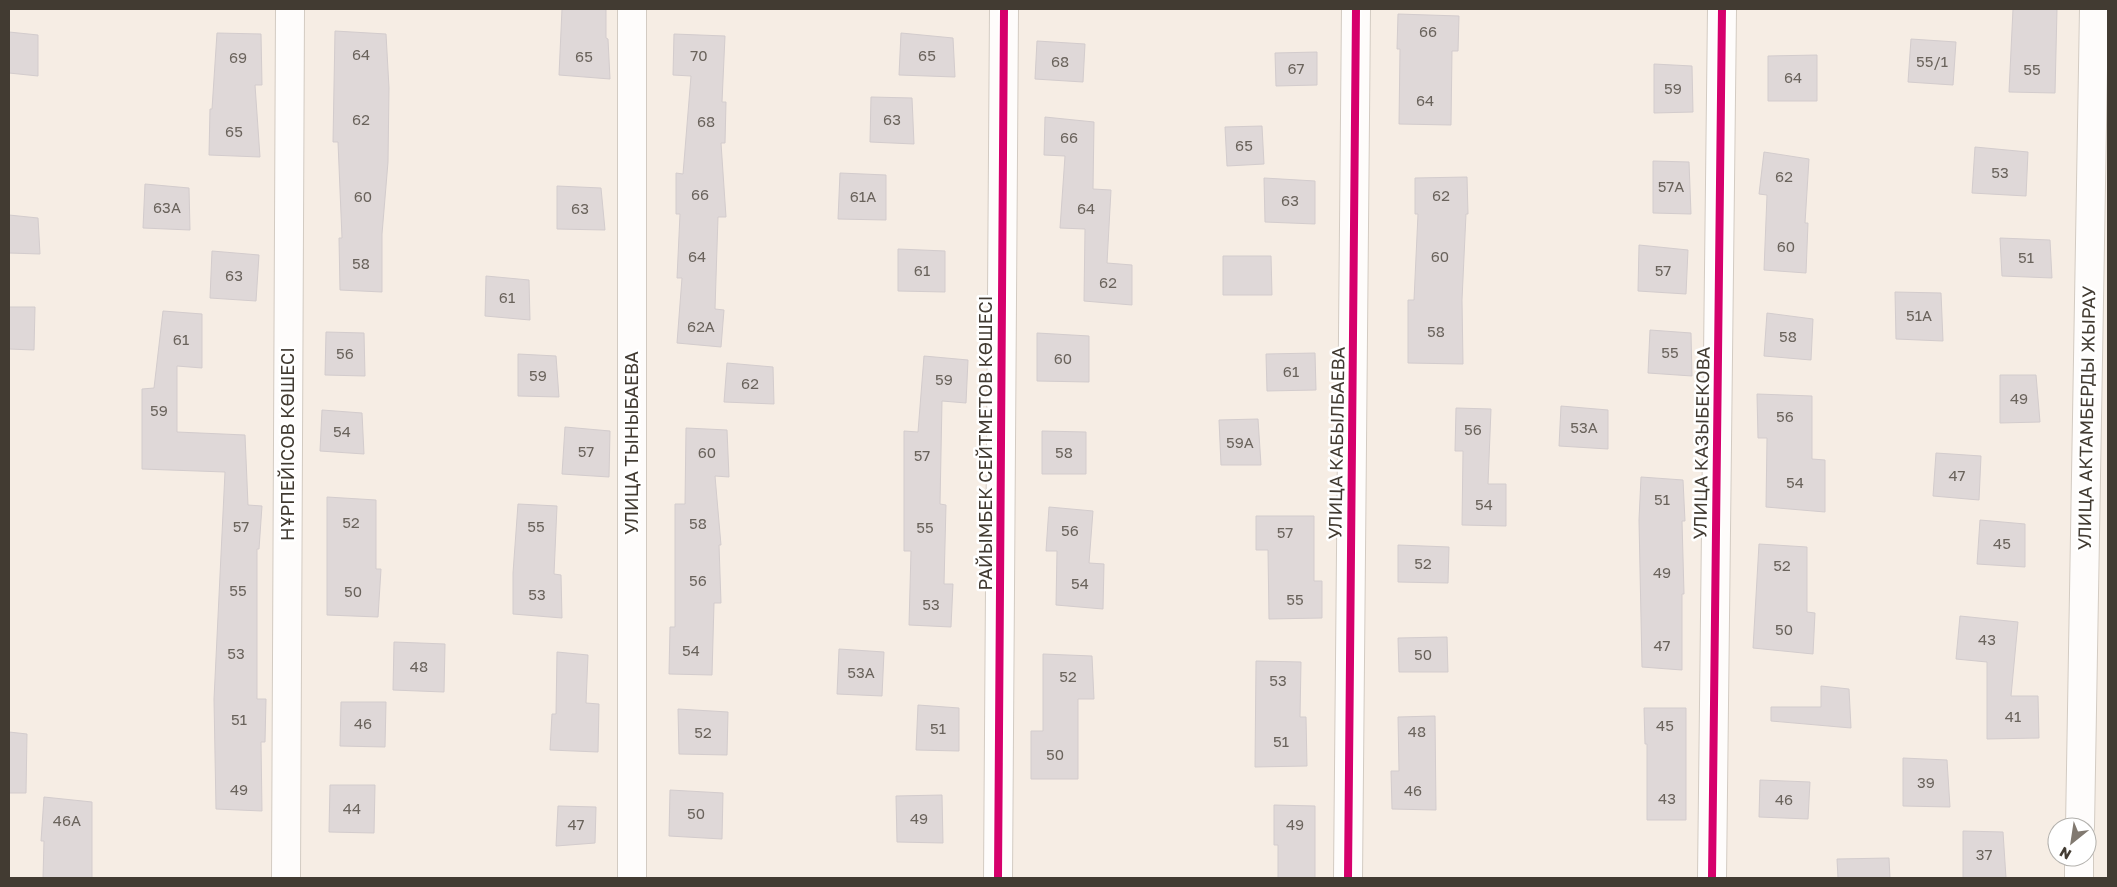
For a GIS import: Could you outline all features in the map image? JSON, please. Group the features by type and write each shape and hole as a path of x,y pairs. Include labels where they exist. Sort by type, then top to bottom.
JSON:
{"street":[{"name":"НҰРПЕЙІСОВ КӨШЕСІ","path":"286,878 290,9"},
{"name":"УЛИЦА ТЫНЫБАЕВА","path":"632,9 632,878"},
{"name":"РАЙЫМБЕК СЕЙТМЕТОВ КӨШЕСІ","path":"998,878 1004,9"},
{"name":"УЛИЦА КАБЫЛБАЕВА","path":"1348,878 1356,9"},
{"name":"УЛИЦА КАЗЫБЕКОВА","path":"1712,878 1722,9"},
{"name":"УЛИЦА АКТАМБЕРДЫ ЖЫРАУ","path":"2080,817 2100,117 2094,9"}],"building":[{"path":"562,9 606,9 606,38 608,39 610,79 559,75"},
{"path":"2013,9 2057,9 2055,93 2009,92"},
{"path":"1398,14 1459,16 1458,51 1452,51 1451,125 1399,124 1400,49 1397,49"},
{"path":"335,31 386,34 389,88 388,162 382,234 382,292 340,290 339,238 342,238 338,142 333,142"},
{"path":"9,32 38,35 38,76 9,73"},
{"path":"217,33 261,34 262,85 255,85 260,157 209,155 210,109 212,109"},
{"path":"901,33 953,38 955,77 899,75"},
{"path":"674,34 725,36 722,102 726,102 725,143 721,143 726,217 718,217 715,309 724,310 721,347 677,343 682,278 677,278 680,214 676,214 676,173 683,174 691,76 673,75"},
{"path":"1911,39 1956,42 1953,85 1908,82"},
{"path":"1037,41 1085,44 1083,82 1035,79"},
{"path":"1317,52 1317,85 1276,86 1275,53"},
{"path":"1817,55 1817,101 1768,101 1768,56"},
{"path":"1654,64 1692,66 1693,112 1654,113"},
{"path":"871,97 912,98 914,144 870,142"},
{"path":"1045,117 1094,122 1093,189 1111,190 1107,263 1132,265 1132,305 1084,301 1085,229 1060,228 1065,156 1044,155"},
{"path":"1262,126 1264,164 1227,166 1225,127"},
{"path":"1975,147 2028,152 2026,196 1972,193"},
{"path":"1764,152 1809,159 1805,223 1808,223 1806,273 1764,270 1767,195 1759,194"},
{"path":"1653,161 1689,162 1691,214 1653,213"},
{"path":"840,173 886,175 886,220 838,219"},
{"path":"1467,177 1468,214 1466,214 1462,300 1463,364 1408,363 1408,300 1414,300 1418,214 1415,214 1415,178"},
{"path":"1264,178 1315,181 1315,224 1265,222"},
{"path":"145,184 189,188 190,230 143,228"},
{"path":"557,186 601,188 605,230 557,229"},
{"path":"9,215 38,218 40,254 9,253"},
{"path":"2000,238 2050,240 2052,278 2002,276"},
{"path":"1639,245 1688,250 1686,294 1638,291"},
{"path":"898,249 945,251 945,292 898,291"},
{"path":"212,251 259,255 256,301 210,298"},
{"path":"1223,256 1271,256 1272,295 1223,295"},
{"path":"486,276 529,280 530,320 485,316"},
{"path":"1895,292 1941,293 1943,341 1896,339"},
{"path":"9,307 35,307 34,350 9,349"},
{"path":"163,311 202,314 202,368 177,366 177,432 245,435 248,505 262,506 259,549 257,549 257,699 266,699 265,742 261,742 262,811 216,809 214,699 225,472 142,469 142,389 154,388"},
{"path":"1767,313 1813,319 1811,360 1764,356"},
{"path":"1650,330 1691,333 1692,376 1648,373"},
{"path":"326,332 364,333 365,376 325,375"},
{"path":"1037,333 1089,336 1089,382 1037,381"},
{"path":"1315,353 1316,390 1267,391 1266,354"},
{"path":"518,354 556,356 559,397 518,396"},
{"path":"924,356 968,360 966,403 942,401 940,504 946,505 944,584 953,584 951,627 909,625 911,551 904,551 904,431 918,432"},
{"path":"727,363 773,367 774,404 724,402"},
{"path":"2000,375 2036,375 2040,422 2000,423"},
{"path":"1757,394 1812,396 1812,459 1825,460 1825,512 1766,507 1767,438 1758,438"},
{"path":"1561,406 1608,410 1608,449 1559,446"},
{"path":"1456,408 1491,409 1488,484 1506,484 1506,526 1462,525 1463,451 1455,451"},
{"path":"322,410 362,413 364,454 320,451"},
{"path":"1258,419 1261,465 1221,465 1219,420"},
{"path":"565,427 610,431 609,477 562,474"},
{"path":"686,428 727,430 729,477 715,476 721,545 719,545 721,603 714,603 712,675 669,674 670,627 675,627 675,504 685,504"},
{"path":"1042,431 1086,432 1086,474 1042,474"},
{"path":"1936,453 1981,456 1979,500 1933,496"},
{"path":"1641,477 1683,480 1685,521 1682,521 1684,594 1682,594 1682,670 1642,667 1639,520"},
{"path":"327,497 376,500 376,569 381,569 378,617 327,615"},
{"path":"518,504 557,506 554,574 561,575 562,618 513,614 513,573"},
{"path":"1049,507 1093,511 1089,563 1104,564 1103,609 1056,605 1057,551 1046,551"},
{"path":"1256,516 1314,516 1314,581 1322,581 1322,618 1269,619 1268,550 1256,550"},
{"path":"1980,520 2025,524 2025,567 1977,564"},
{"path":"1759,544 1807,547 1807,612 1815,613 1813,654 1753,648"},
{"path":"1398,545 1449,547 1448,583 1398,582"},
{"path":"1960,616 2018,622 2011,696 2038,696 2039,738 1987,739 1987,662 1956,659"},
{"path":"1447,637 1448,672 1399,672 1398,638"},
{"path":"394,642 445,644 444,692 393,690"},
{"path":"839,649 884,652 882,696 837,694"},
{"path":"557,652 588,655 586,703 599,704 598,752 550,750 552,714 556,714"},
{"path":"1043,654 1092,656 1094,699 1078,699 1078,779 1031,779 1031,731 1043,731"},
{"path":"1256,661 1301,662 1300,717 1306,717 1307,766 1255,767"},
{"path":"1821,686 1849,689 1851,728 1771,721 1771,707 1821,707"},
{"path":"341,702 386,702 385,747 340,746"},
{"path":"918,705 959,708 959,751 916,750"},
{"path":"1644,708 1686,708 1686,820 1647,820 1647,744 1645,744"},
{"path":"678,709 728,712 727,755 679,754"},
{"path":"1435,716 1436,810 1392,809 1391,771 1399,771 1398,717"},
{"path":"9,732 27,734 26,793 9,793"},
{"path":"1903,758 1947,760 1950,807 1903,806"},
{"path":"1760,780 1810,782 1808,819 1759,817"},
{"path":"330,785 375,785 374,833 329,832"},
{"path":"670,790 723,793 722,839 669,836"},
{"path":"942,795 943,843 897,842 896,796"},
{"path":"44,797 92,802 92,878 43,878 44,841 41,841"},
{"path":"1274,805 1315,806 1315,878 1278,878 1278,845 1274,845"},
{"path":"558,806 596,807 595,843 556,846"},
{"path":"1963,831 2003,832 2006,878 1963,878"},
{"path":"1889,858 1890,878 1838,878 1837,859"}],"cycle path":[{"path":"998,878 1004,9"},
{"path":"1348,878 1356,9"},
{"path":"1712,878 1722,9"}]}
